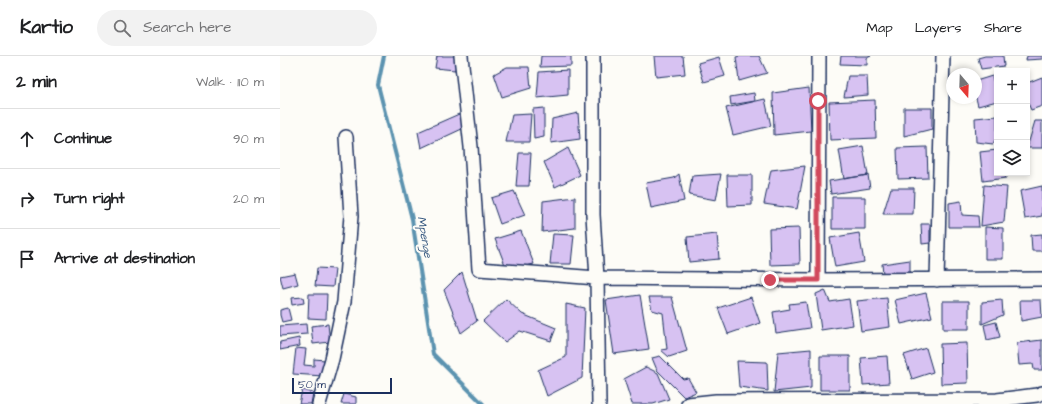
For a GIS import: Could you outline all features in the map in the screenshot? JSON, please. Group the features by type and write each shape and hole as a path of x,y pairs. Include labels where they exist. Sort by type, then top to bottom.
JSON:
{"street":[{"path":"461,56 471,147 479,269 597,278 1042,280"},
{"path":"592,56 592,215 597,278 599,404"},
{"path":"818,280 819,56"},
{"path":"937,280 943,56"},
{"path":"319,404 332,359 344,302 351,216 346,137"},
{"path":"688,404 716,400 999,402 1042,393"}],"building":[{"path":"437,56 457,56 455,70 435,68"},
{"path":"541,56 571,56 571,66 540,67"},
{"path":"654,56 683,56 685,74 656,77"},
{"path":"759,56 767,73 739,81 736,57"},
{"path":"841,56 871,56 867,58 867,65 840,64"},
{"path":"985,56 1003,56 1004,66 982,69 978,58"},
{"path":"1027,56 1042,56 1042,59 1026,60"},
{"path":"719,57 725,76 704,82 698,63"},
{"path":"507,67 529,67 531,88 502,97 494,74"},
{"path":"568,70 568,95 537,98 539,72"},
{"path":"848,76 867,76 868,95 844,97"},
{"path":"992,76 994,84 994,102 978,106 978,104 982,104 982,79"},
{"path":"1042,77 1042,106 1031,110 1030,108 1030,82"},
{"path":"809,88 811,131 774,135 773,93"},
{"path":"754,93 755,101 731,105 730,97"},
{"path":"765,99 771,126 733,135 726,108"},
{"path":"875,100 876,138 830,140 829,102"},
{"path":"544,108 544,137 534,139 533,109"},
{"path":"904,108 932,108 932,129 904,136"},
{"path":"578,113 580,139 551,143 552,119"},
{"path":"459,114 464,128 421,148 418,132"},
{"path":"531,114 529,142 506,142 512,115"},
{"path":"994,116 993,144 976,142 975,118"},
{"path":"1035,121 1042,121 1042,148 1030,148 1030,138"},
{"path":"863,146 868,175 844,179 839,150"},
{"path":"927,147 928,178 898,179 897,148"},
{"path":"568,148 580,175 555,187 544,162"},
{"path":"994,150 994,176 1006,176 1006,178 983,181 980,152"},
{"path":"519,153 531,153 529,186 516,186"},
{"path":"805,166 797,209 764,204 771,170"},
{"path":"679,174 684,201 651,208 646,183 674,178"},
{"path":"721,174 716,200 689,195 692,176"},
{"path":"727,175 752,175 752,205 728,206"},
{"path":"868,175 870,188 831,194 829,181"},
{"path":"984,185 1007,187 1004,222 981,226"},
{"path":"1042,186 1042,216 1025,219 1020,191"},
{"path":"891,188 914,188 913,214 883,214"},
{"path":"514,191 525,215 500,224 491,198"},
{"path":"575,197 575,228 542,232 543,201"},
{"path":"832,197 865,197 865,229 832,229"},
{"path":"961,201 962,215 978,216 979,227 949,227 949,203"},
{"path":"921,224 930,224 930,243 922,244"},
{"path":"985,227 1003,228 1003,259 985,259"},
{"path":"799,228 800,264 770,265 769,229"},
{"path":"521,231 534,264 507,270 495,239"},
{"path":"859,233 864,262 835,267 830,238"},
{"path":"553,234 574,235 571,264 550,264"},
{"path":"717,234 719,259 689,262 687,237"},
{"path":"1042,234 1042,251 1032,251 1031,235"},
{"path":"910,260 910,272 883,274 882,264"},
{"path":"317,268 335,269 333,287 315,286"},
{"path":"462,272 477,321 461,333 444,290"},
{"path":"295,273 298,284 283,288 280,276"},
{"path":"825,290 830,302 849,299 853,325 821,330 816,294"},
{"path":"926,293 932,317 901,324 895,300"},
{"path":"309,294 327,294 326,319 308,318"},
{"path":"640,295 649,349 614,354 606,300"},
{"path":"303,297 304,303 292,305 291,298"},
{"path":"649,297 672,297 687,351 669,357 661,350 667,349 663,313 652,310"},
{"path":"751,297 760,323 728,334 718,308"},
{"path":"887,298 890,327 861,331 857,301"},
{"path":"506,299 522,314 556,328 551,341 520,331 505,342 483,321"},
{"path":"1002,300 1003,315 982,324 982,302"},
{"path":"1020,300 1041,300 1042,317 1021,321"},
{"path":"943,301 969,301 969,329 943,329"},
{"path":"806,302 810,328 776,333 773,312 790,309 789,304"},
{"path":"566,304 585,308 582,378 547,396 538,370 566,357"},
{"path":"288,308 291,320 282,322 280,310"},
{"path":"996,322 1000,337 987,340 984,325"},
{"path":"306,324 307,334 280,336 280,326"},
{"path":"328,324 330,342 313,344 311,326"},
{"path":"299,338 300,346 280,350 280,342"},
{"path":"1042,340 1042,370 1034,370 1033,364 1019,365 1017,343"},
{"path":"967,343 968,383 941,384 940,344"},
{"path":"296,348 306,349 304,365 314,366 314,359 325,360 323,376 293,374"},
{"path":"926,348 933,372 912,379 904,355"},
{"path":"811,349 811,388 774,392 778,352"},
{"path":"660,356 683,379 688,378 696,392 684,397 657,370 652,358"},
{"path":"820,356 850,356 850,390 820,390"},
{"path":"887,356 889,383 863,385 861,358"},
{"path":"737,361 767,362 768,391 739,387"},
{"path":"646,367 658,373 669,399 653,404 632,404 624,379"},
{"path":"302,390 313,393 311,404 299,404"},
{"path":"344,394 356,397 356,404 341,404"}],"waterway":[{"name":"Mpenge","path":"384,56 378,85 412,219 433,354 483,404"}],"route":[{"path":"770,280 818,280 818,101"}]}
